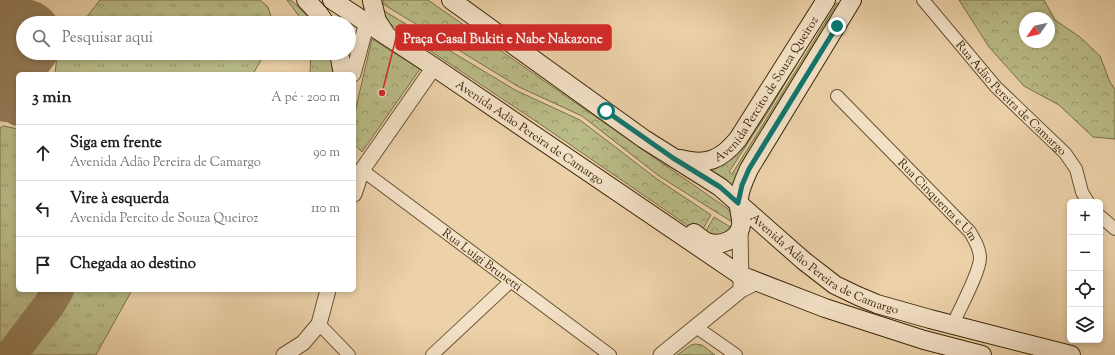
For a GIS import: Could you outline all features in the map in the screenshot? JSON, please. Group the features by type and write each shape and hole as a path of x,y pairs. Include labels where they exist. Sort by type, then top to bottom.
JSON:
{"main road":[{"path":"306,0 320,16"},
{"name":"Avenida Adão Pereira de Camargo","path":"332,0 458,83 741,282 764,284 825,308 924,340 982,355"},
{"path":"367,22 372,0"},
{"path":"372,0 377,21 392,39"},
{"path":"436,0 505,46 541,64"},
{"name":"Avenida Adão Pereira de Camargo","path":"451,0 673,158 720,187 804,261 835,285 877,304 1072,355"},
{"name":"Avenida Percito de Souza Queiroz","path":"673,158 693,163 706,162 720,156 730,149 738,139 826,0"},
{"name":"Avenida Percito de Souza Queiroz","path":"738,203 739,196 748,173 852,0"},
{"path":"340,60 343,72"},
{"path":"458,83 514,112 708,242 717,243 728,241 740,231 741,222 738,203"},
{"path":"748,173 748,198 753,212 759,222"}],"street":[{"name":"Rua Adão Pereira de Camargo","path":"922,0 996,87 1065,153 1076,169 1082,192 1086,199"},
{"path":"354,72 367,22"},
{"path":"356,174 357,164 375,152 434,67"},
{"name":"Rua Cinquenta e Um","path":"837,96 970,232 977,244 980,257 977,271 952,324"},
{"name":"Rua Luigi Brunetti","path":"357,164 610,355"},
{"path":"1103,219 1115,229"},
{"path":"661,355 696,327 741,282 740,231"},
{"path":"432,355 511,281"},
{"path":"284,355 303,343 319,324 327,292"},
{"path":"319,324 349,355"},
{"path":"696,327 736,355"}],"green space":[{"path":"100,0 260,0 268,7 271,16 87,16"},
{"path":"287,0 291,0 308,16 299,16"},
{"path":"383,0 428,0 728,209 733,217 732,222 659,176 582,116 519,87 383,4"},
{"path":"959,0 1044,0 1051,12 1019,12 1019,48 1055,48 1055,20 1080,37 1100,56 1110,82 1115,89 1115,139 1093,137 1059,105 1024,86 989,47"},
{"path":"834,2 768,112 729,172 732,174 837,3 839,4 731,186 707,170 734,156 742,148"},
{"path":"381,9 515,90 580,120 657,179 711,215 700,234 540,124 387,22"},
{"path":"372,39 420,69 362,152 356,146 356,107"},
{"path":"57,60 261,60 254,72 55,72"},
{"path":"311,60 331,60 334,72 310,72"},
{"path":"3,126 16,129 16,292 42,292 0,348 0,128"},
{"path":"714,217 732,228 726,237 703,236"},
{"path":"72,292 131,292 96,355 28,355 63,309"},
{"path":"691,345 702,345 715,355 677,355"}],"taxiway":[{"path":"0,4 4,12 7,27 2,68"},
{"path":"0,105 16,108"},
{"path":"11,355 49,305 57,292"}],"runway":[{"path":"0,70 16,48"}],"place":[{"name":"Praça Casal Bukiti e Nabe Nakazone","path":"382,93"}],"route":[{"path":"606,111 644,139 720,187 738,203 742,185 749,169 837,26"}]}
